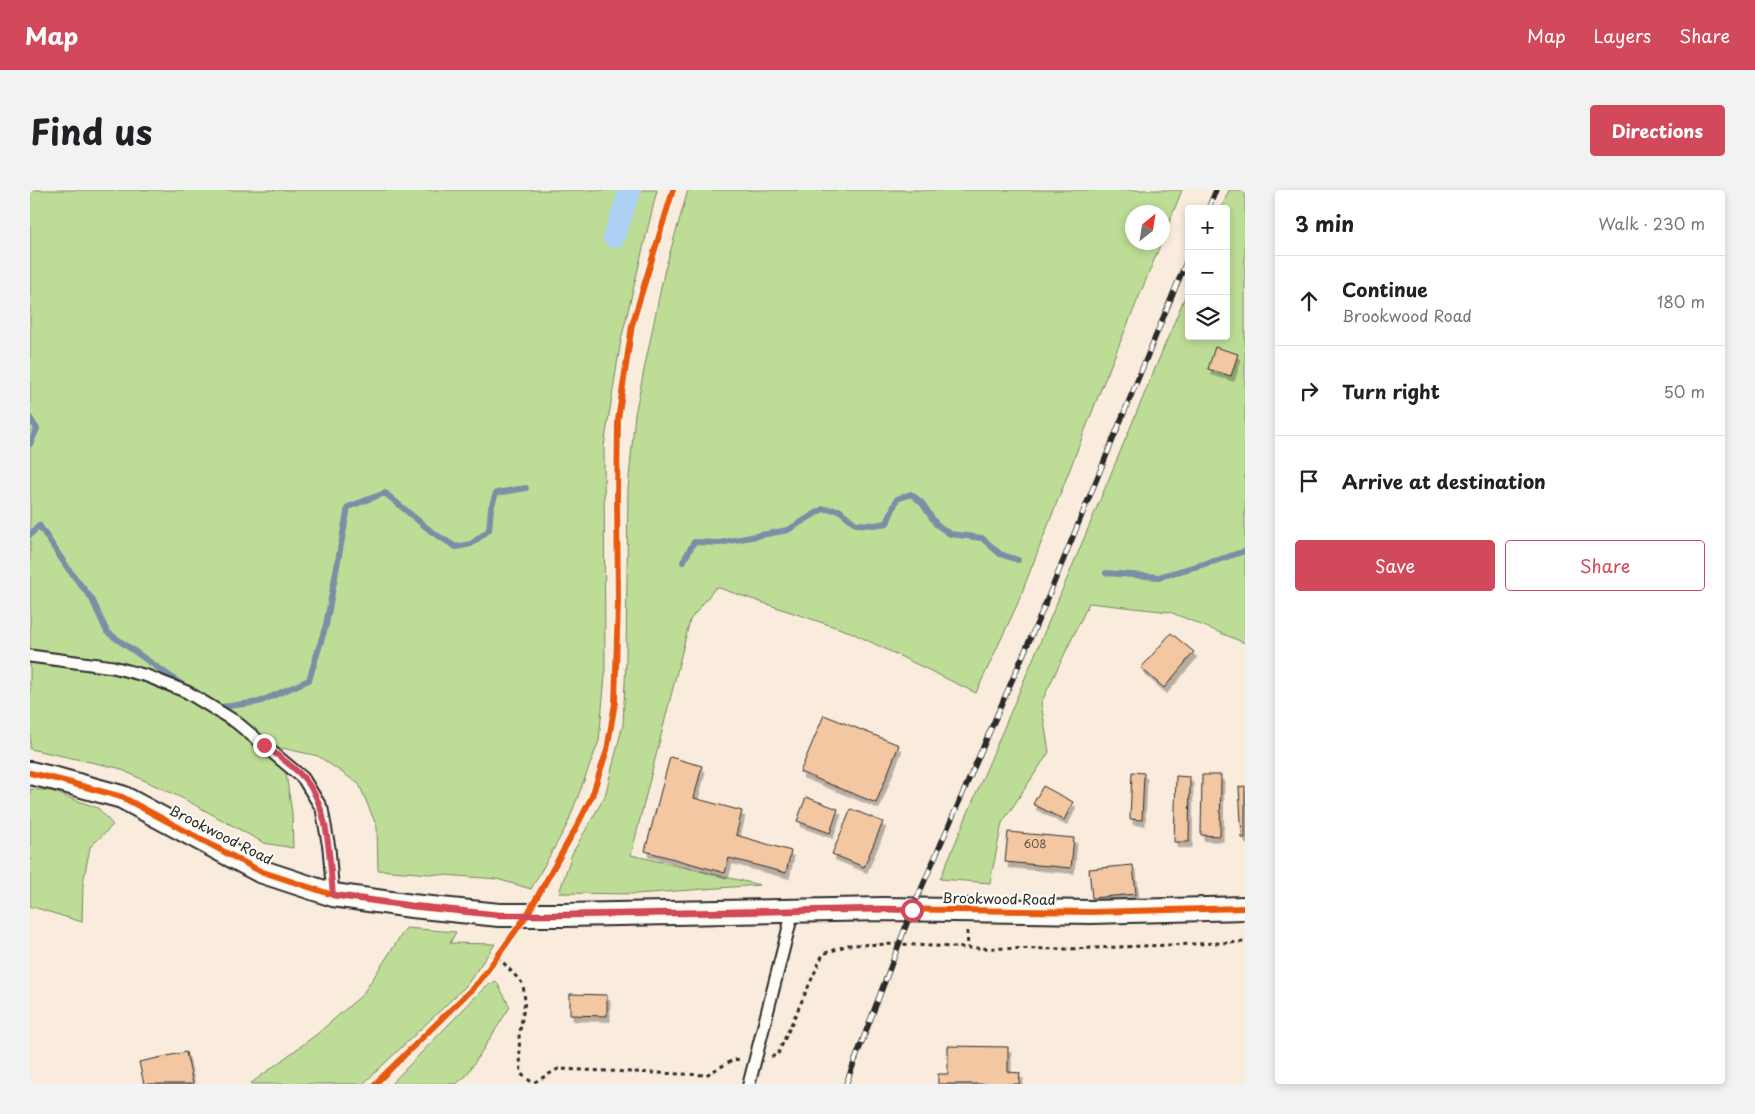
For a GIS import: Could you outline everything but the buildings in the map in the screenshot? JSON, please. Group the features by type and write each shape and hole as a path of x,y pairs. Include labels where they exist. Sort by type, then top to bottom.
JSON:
{"street":[{"name":"Brookwood Road","path":"30,773 122,798 260,871 333,895 412,906 499,915 883,909 1091,912 1245,908"}],"lane":[{"path":"30,656 113,668 147,676 187,692 236,722 303,778 322,809 329,848 333,895"},
{"path":"749,1084 793,911"}],"path":[{"path":"498,957 523,984 524,1001 520,1037 521,1074 533,1083 558,1070 706,1076 733,1060 777,1056 823,954 848,945 899,944 968,948 1068,949 1245,942"}],"green space":[{"path":"30,190 657,190 621,340 604,446 605,676 599,741 567,825 531,889 497,879 378,870 377,827 359,784 318,756 282,748 292,813 293,848 264,843 186,800 118,768 30,749"},
{"path":"688,190 1182,190 1170,220 1170,205 1125,205 1125,250 1158,250 1101,389 1017,605 976,693 850,632 716,587 690,620 631,855 760,885 636,894 559,893 572,854 605,796 623,724 626,662 628,489 635,414 664,273"},
{"path":"1229,190 1245,190 1245,643 1170,612 1089,603 1041,703 1049,752 1002,823 990,883 940,879 1185,297 1185,340 1230,340 1230,205 1223,205"},
{"path":"30,789 51,791 98,808 113,825 90,847 83,883 82,922 33,907 30,908"},
{"path":"406,928 456,932 450,943 495,944 466,986 363,1084 250,1084 317,1034 362,995"},
{"path":"496,981 510,1007 466,1076 456,1084 391,1084 485,987"}],"waterway":[{"path":"614,237 630,190"},
{"path":"30,418 37,429 30,444"},
{"path":"214,708 259,702 309,680 326,625 348,507 385,493 432,532 456,547 471,544 489,530 491,508 496,493 526,488"},
{"path":"683,562 694,542 719,543 788,530 823,509 839,510 856,524 874,525 887,523 897,499 911,494 922,503 936,524 950,534 982,538 1000,554 1018,560"},
{"path":"30,535 39,525 69,570 92,599 107,632 184,686"},
{"path":"1106,573 1159,577 1245,551"}],"railway":[{"path":"1210,205 1216,190"},
{"path":"846,1084 912,910 1044,607 1185,265"}],"cycle path":[{"path":"375,1084 479,982 527,915 592,796 607,750 615,703 618,602 618,420 632,325 673,190"},
{"path":"30,773 122,797 260,871 333,895 412,906 499,915 883,909 1091,912 1245,908"}],"route":[{"path":"264,745 303,778 322,809 329,848 333,895 499,915 912,910"}]}
